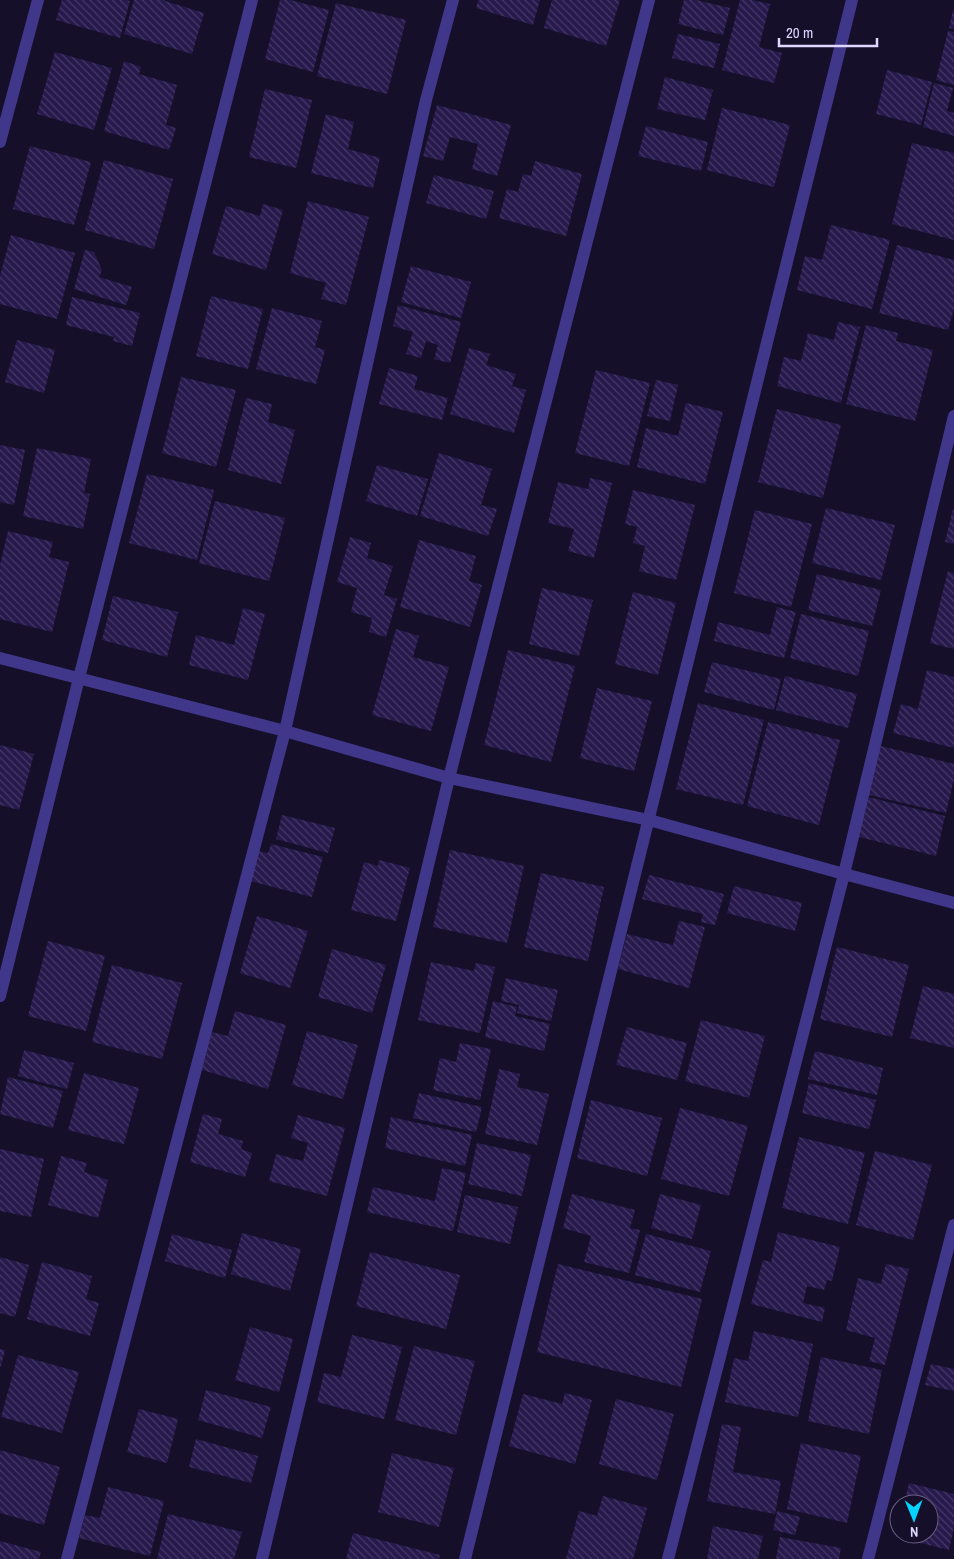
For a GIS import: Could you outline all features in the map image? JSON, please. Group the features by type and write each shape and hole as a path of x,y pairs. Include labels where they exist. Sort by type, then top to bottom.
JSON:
{"street":[{"path":"0,142 38,0"},
{"path":"0,996 78,678 252,0"},
{"path":"67,1559 285,731 426,100 453,0"},
{"path":"262,1559 449,778 650,0"},
{"path":"465,1559 852,0"},
{"path":"668,1559 844,874 954,416"},
{"path":"0,658 285,731 449,778 649,820 954,903"},
{"path":"868,1559 954,1225"}],"building":[{"path":"62,0 130,1 120,38 56,20"},
{"path":"134,0 165,0 204,13 192,54 124,34"},
{"path":"280,0 290,0 329,10 313,72 265,59"},
{"path":"478,0 540,0 533,25 476,8"},
{"path":"552,0 620,0 606,46 544,28"},
{"path":"684,0 696,0 730,8 723,35 678,24"},
{"path":"740,0 752,0 770,4 759,47 782,53 774,83 722,70"},
{"path":"336,3 406,20 387,94 317,76"},
{"path":"954,10 954,29 949,28"},
{"path":"948,31 954,32 954,85 936,80"},
{"path":"678,34 720,44 714,68 672,58"},
{"path":"55,52 112,68 94,130 37,114"},
{"path":"124,61 141,67 139,74 177,85 166,125 176,128 169,150 104,131"},
{"path":"887,70 932,82 921,125 876,114"},
{"path":"665,77 713,90 705,120 657,109"},
{"path":"934,83 953,88 947,111 954,113 954,136 923,127"},
{"path":"265,89 312,100 296,168 249,157"},
{"path":"437,105 511,125 497,176 472,169 478,144 450,137 443,161 423,156"},
{"path":"722,108 790,125 774,187 707,170"},
{"path":"326,114 354,122 348,149 380,158 373,188 311,173"},
{"path":"646,126 708,142 701,171 638,156"},
{"path":"912,143 954,153 954,240 892,224"},
{"path":"30,146 91,162 74,225 13,209"},
{"path":"104,160 173,179 154,249 85,230"},
{"path":"535,161 582,174 566,236 499,218 507,189 518,192 523,174 531,176"},
{"path":"434,175 494,191 486,219 426,203"},
{"path":"308,201 369,217 346,305 321,299 326,283 290,273"},
{"path":"263,204 283,210 266,270 212,254 226,206 260,216"},
{"path":"831,225 890,240 872,309 797,290 805,256 822,260"},
{"path":"11,235 75,253 57,319 0,304 0,276"},
{"path":"897,245 954,260 954,309 948,330 879,313"},
{"path":"85,250 94,252 102,270 99,277 132,287 126,305 74,289"},
{"path":"411,266 471,282 461,318 401,302"},
{"path":"211,296 263,309 248,369 196,356"},
{"path":"72,297 140,313 132,346 113,341 114,337 66,325"},
{"path":"398,305 461,322 450,363 434,359 438,345 426,341 421,358 406,354 413,332 393,326"},
{"path":"272,308 322,321 315,347 325,350 316,384 256,369"},
{"path":"838,322 860,327 841,403 777,386 784,357 801,361 808,333 834,340"},
{"path":"866,325 898,333 896,341 933,350 915,421 846,404"},
{"path":"17,340 55,350 44,393 5,382"},
{"path":"469,348 490,354 486,365 516,374 512,386 526,390 514,433 450,414"},
{"path":"389,368 418,376 414,389 448,398 442,420 379,404"},
{"path":"596,370 650,383 629,466 575,453"},
{"path":"181,377 236,390 216,467 162,453"},
{"path":"656,380 678,385 670,421 647,416"},
{"path":"246,398 272,404 268,422 295,430 281,484 228,470"},
{"path":"686,403 723,412 705,484 637,467 646,428 678,436"},
{"path":"777,409 841,425 823,498 758,482"},
{"path":"0,445 25,450 14,505 0,502"},
{"path":"37,448 91,459 84,493 90,494 83,529 23,516"},
{"path":"439,453 492,469 481,505 497,509 488,536 420,516"},
{"path":"377,465 428,479 417,516 366,501"},
{"path":"147,474 214,490 197,560 129,543"},
{"path":"590,478 612,483 594,558 568,551 574,529 548,523 558,482 588,489"},
{"path":"633,490 695,505 676,580 639,571 645,546 633,543 637,527 625,524"},
{"path":"215,501 285,518 269,581 199,563"},
{"path":"826,508 895,525 881,580 812,563"},
{"path":"755,510 812,524 791,607 734,593"},
{"path":"954,510 954,544 945,542"},
{"path":"8,531 53,542 49,557 69,562 52,632 0,619 0,565"},
{"path":"350,537 371,543 367,558 393,566 384,595 397,599 386,637 369,632 372,618 351,612 357,588 337,582"},
{"path":"419,540 476,556 469,581 482,585 470,627 400,607"},
{"path":"948,571 954,573 954,649 930,643"},
{"path":"817,574 881,590 872,626 808,610"},
{"path":"542,588 593,600 579,656 529,644"},
{"path":"633,592 676,603 658,675 615,664"},
{"path":"113,596 178,612 167,657 102,640"},
{"path":"777,607 796,612 784,658 714,641 718,622 770,635"},
{"path":"243,608 265,614 248,680 189,665 196,635 234,645"},
{"path":"801,614 869,631 858,676 790,658"},
{"path":"396,629 419,636 413,657 449,667 431,731 372,715"},
{"path":"508,650 575,666 551,762 484,745"},
{"path":"712,662 781,679 774,710 704,692"},
{"path":"927,670 954,677 954,748 893,733 901,704 918,709"},
{"path":"785,676 857,694 848,728 776,710"},
{"path":"597,688 652,701 634,771 580,758"},
{"path":"698,703 764,720 743,805 676,789"},
{"path":"768,722 840,740 819,825 747,806"},
{"path":"0,745 34,754 19,810 0,805"},
{"path":"877,745 954,764 954,779 946,813 865,794"},
{"path":"864,796 945,816 936,856 855,836"},
{"path":"282,815 335,828 328,853 276,839"},
{"path":"271,844 323,857 312,897 250,881 258,851 268,853"},
{"path":"450,850 524,866 507,943 433,927"},
{"path":"379,860 410,868 396,921 351,910 364,862 378,866"},
{"path":"541,873 604,887 588,961 524,947"},
{"path":"649,875 724,894 715,925 701,922 703,914 642,899"},
{"path":"734,886 802,903 795,931 727,913"},
{"path":"257,916 308,931 290,988 240,973"},
{"path":"679,921 705,927 689,988 618,969 627,934 673,945"},
{"path":"48,941 105,956 86,1031 28,1016"},
{"path":"837,947 909,965 892,1037 820,1019"},
{"path":"332,949 386,965 372,1013 318,997"},
{"path":"431,962 474,971 476,963 495,967 480,1033 418,1020"},
{"path":"112,965 182,983 162,1059 92,1042"},
{"path":"506,978 558,990 551,1021 517,1013 519,1005 501,1001"},
{"path":"923,986 954,994 954,1048 910,1038"},
{"path":"493,1001 517,1007 515,1016 550,1024 544,1051 485,1037"},
{"path":"235,1011 286,1025 268,1089 202,1070 212,1032 228,1036"},
{"path":"701,1020 765,1036 749,1098 685,1081"},
{"path":"627,1027 687,1043 677,1080 616,1065"},
{"path":"307,1031 358,1045 343,1099 292,1085"},
{"path":"460,1043 491,1049 480,1100 433,1090 440,1058 456,1062"},
{"path":"24,1050 74,1063 67,1089 18,1076"},
{"path":"815,1051 883,1068 877,1095 808,1079"},
{"path":"499,1069 520,1074 517,1087 549,1094 537,1145 485,1134"},
{"path":"84,1073 139,1088 124,1144 68,1130"},
{"path":"8,1077 63,1091 53,1128 0,1114"},
{"path":"809,1083 876,1100 869,1129 802,1113"},
{"path":"419,1093 482,1107 476,1132 413,1118"},
{"path":"591,1100 662,1118 647,1176 577,1158"},
{"path":"680,1108 748,1126 729,1196 661,1179"},
{"path":"203,1114 222,1119 218,1134 243,1141 241,1149 252,1153 245,1177 190,1162"},
{"path":"298,1115 345,1128 327,1196 269,1181 276,1154 303,1161 308,1143 291,1138"},
{"path":"391,1117 472,1135 465,1166 385,1148"},
{"path":"799,1137 865,1153 848,1224 782,1208"},
{"path":"477,1143 531,1155 522,1196 468,1184"},
{"path":"0,1149 44,1159 31,1217 0,1211"},
{"path":"875,1151 932,1165 913,1240 856,1225"},
{"path":"61,1156 87,1163 84,1172 108,1180 98,1218 48,1205"},
{"path":"442,1168 466,1173 453,1231 367,1212 373,1187 435,1201"},
{"path":"572,1194 635,1210 630,1228 640,1230 629,1273 584,1262 591,1236 563,1228"},
{"path":"660,1194 701,1205 692,1239 651,1228"},
{"path":"465,1195 518,1207 510,1244 457,1232"},
{"path":"778,1232 840,1247 832,1281 827,1280 824,1290 807,1286 803,1303 825,1308 822,1322 751,1304 763,1260 771,1262"},
{"path":"242,1233 301,1249 290,1291 231,1274"},
{"path":"172,1234 232,1250 225,1278 165,1261"},
{"path":"646,1234 711,1251 700,1292 635,1275"},
{"path":"370,1252 460,1275 446,1329 356,1306"},
{"path":"0,1257 29,1265 15,1317 0,1313"},
{"path":"42,1262 92,1276 86,1299 99,1303 90,1336 27,1319"},
{"path":"558,1264 702,1299 681,1387 537,1352"},
{"path":"886,1264 909,1269 885,1365 869,1361 875,1338 846,1330 858,1278 881,1284"},
{"path":"250,1327 293,1339 279,1392 235,1380"},
{"path":"754,1331 813,1344 798,1417 725,1402 734,1358 748,1361"},
{"path":"352,1335 402,1347 384,1419 317,1402 324,1373 341,1377"},
{"path":"414,1346 475,1361 456,1435 395,1420"},
{"path":"0,1349 5,1350 1,1366 0,1366"},
{"path":"18,1355 79,1372 62,1433 1,1417"},
{"path":"821,1357 882,1370 869,1434 808,1421"},
{"path":"931,1364 954,1369 954,1391 925,1385"},
{"path":"206,1390 271,1407 262,1438 198,1420"},
{"path":"565,1393 592,1400 575,1464 509,1446 523,1394 562,1404"},
{"path":"616,1399 674,1414 657,1480 599,1464"},
{"path":"139,1409 178,1419 167,1463 127,1452"},
{"path":"722,1424 741,1427 733,1472 781,1481 775,1514 707,1501"},
{"path":"196,1439 258,1456 251,1483 189,1467"},
{"path":"801,1443 861,1456 847,1523 787,1509"},
{"path":"0,1450 60,1467 44,1525 0,1513"},
{"path":"392,1453 454,1468 439,1527 378,1512"},
{"path":"909,1483 954,1494 954,1527 949,1550 925,1544 939,1544 939,1494 906,1494"},
{"path":"108,1487 164,1501 150,1556 79,1538 85,1515 100,1518"},
{"path":"603,1496 647,1508 633,1559 566,1559 579,1511 597,1516"},
{"path":"777,1511 800,1517 795,1535 773,1530"},
{"path":"168,1514 242,1532 234,1559 157,1559"},
{"path":"713,1526 763,1536 758,1559 707,1559"},
{"path":"353,1533 440,1555 439,1559 346,1559"},
{"path":"780,1537 841,1548 839,1559 776,1559"},
{"path":"0,1541 41,1552 39,1559 0,1559"}]}
